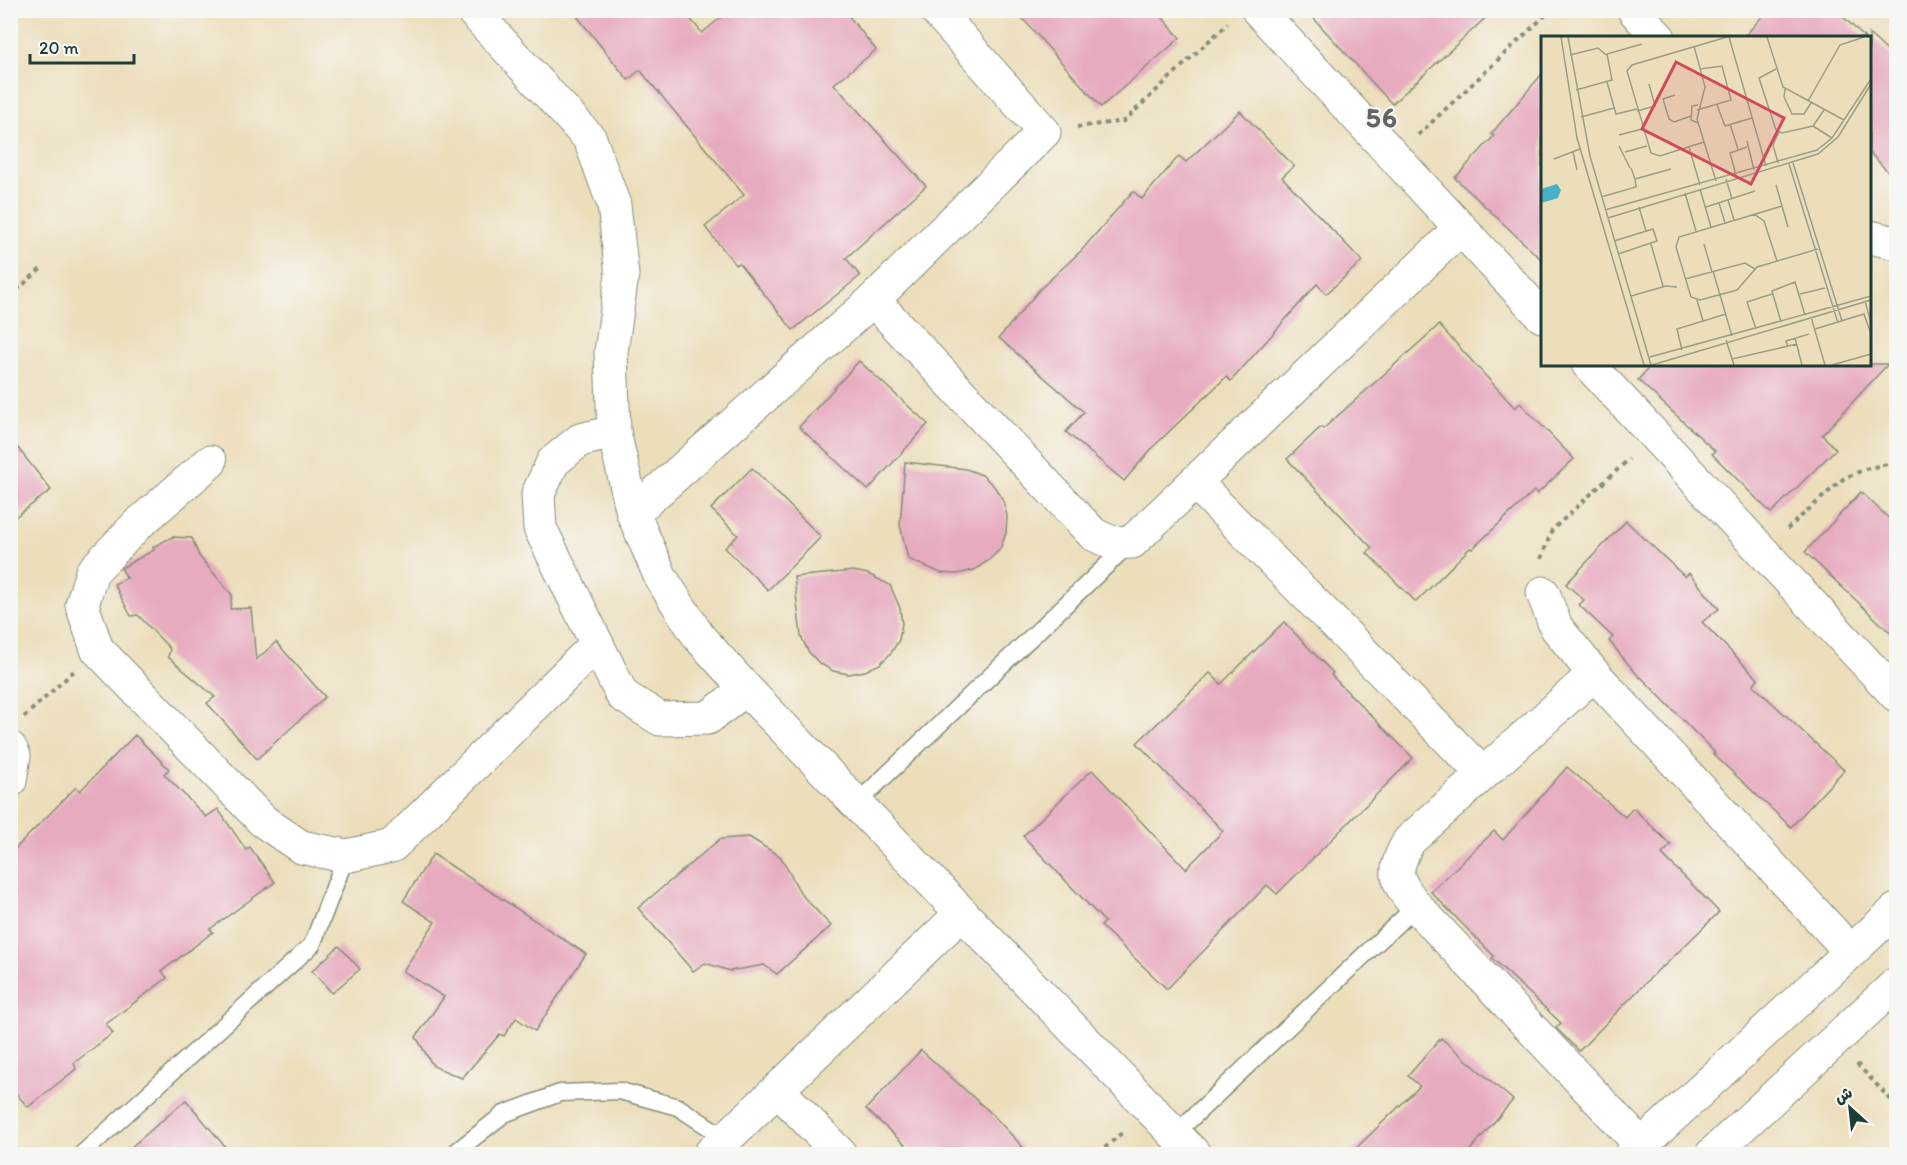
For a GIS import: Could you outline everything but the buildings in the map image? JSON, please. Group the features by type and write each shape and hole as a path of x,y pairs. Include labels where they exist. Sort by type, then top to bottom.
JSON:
{"street":[{"path":"472,10 590,139 614,205 622,275 611,352 614,432 633,513 661,578 699,637 746,689 1184,1144"},
{"path":"633,513 873,300 1044,132 936,10"},
{"path":"1634,10 1657,36"},
{"path":"1246,14 1395,157 1541,315"},
{"path":"873,300 1093,534 1112,543 1132,542 1461,228"},
{"path":"1871,237 1896,243"},
{"path":"1590,366 1896,695"},
{"path":"614,432 580,440 553,462 538,494 540,528 622,695 660,719 708,718 746,689"},
{"path":"210,462 137,525 92,572 82,605 97,650 263,821 301,847 346,856 392,846 597,644"},
{"path":"1195,482 1483,774"},
{"path":"1543,593 1556,627 1594,674 1851,952"},
{"path":"1594,674 1409,841 1398,862 1400,885 1416,906 1637,1150 1896,910"},
{"path":"10,781 15,735"},
{"path":"718,1147 962,913"},
{"path":"1712,1155 1896,984"},
{"path":"778,1089 840,1155"}],"lane":[{"path":"857,804 1132,542"},
{"path":"82,1155 312,945 346,856"},
{"path":"1184,1144 1416,906"},
{"path":"457,1151 504,1114 560,1093 620,1091 678,1107 718,1147"}],"path":[{"path":"1395,157 1551,10"},
{"path":"1044,132 1124,121 1246,14"},
{"path":"10,297 42,268"},
{"path":"1543,593 1540,564 1552,530 1654,436"},
{"path":"1762,551 1843,479 1865,469 1896,462"},
{"path":"15,735 97,650"},
{"path":"1835,1040 1896,1105"}],"district":[{"name":"56","path":"1382,117"}]}
